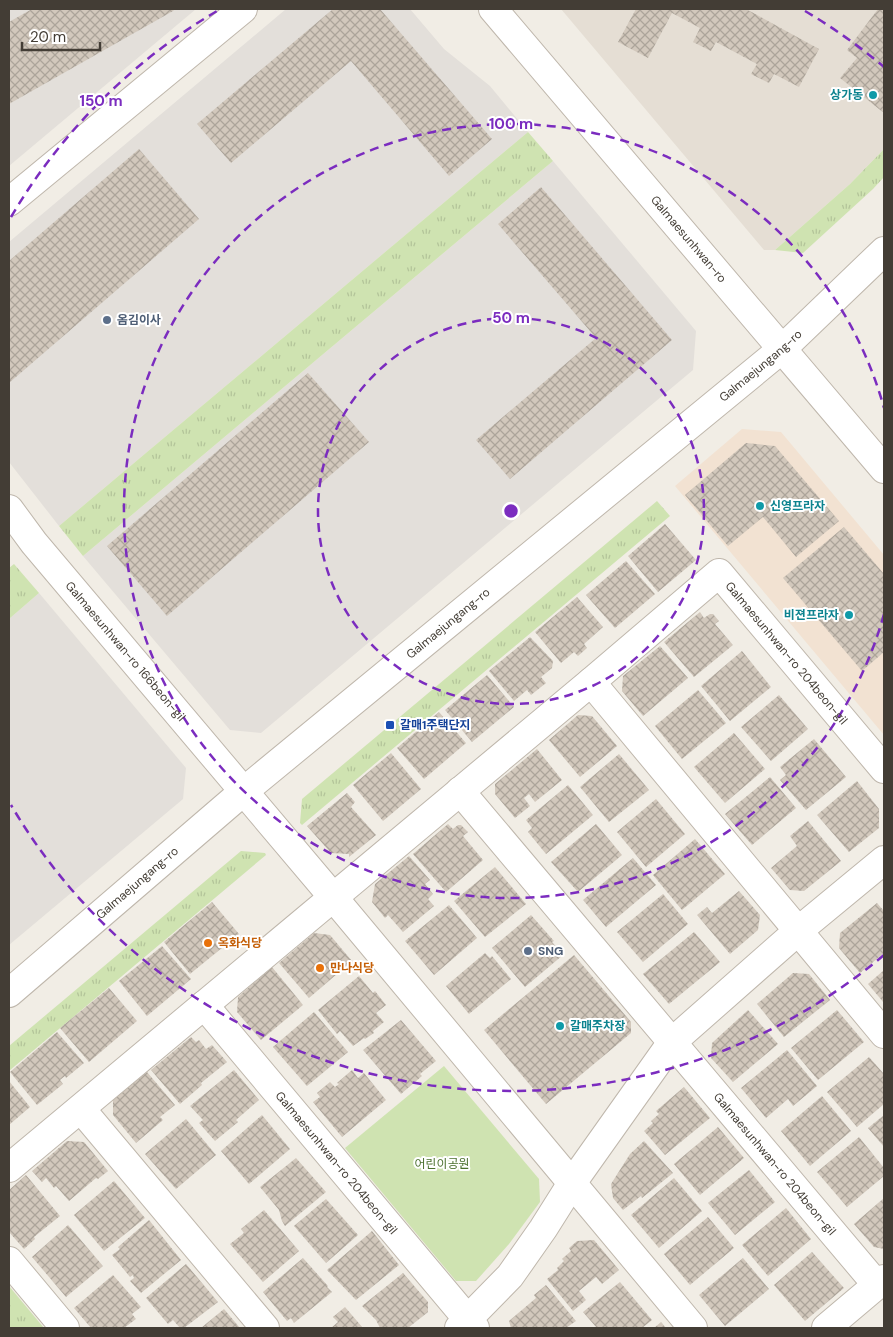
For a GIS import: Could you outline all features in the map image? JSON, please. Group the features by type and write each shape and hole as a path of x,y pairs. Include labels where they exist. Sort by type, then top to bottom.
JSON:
{"street":[{"path":"9,202 243,9"},
{"name":"Galmaesunhwan-ro","path":"493,9 884,470"},
{"name":"Galmaejungang-ro","path":"9,994 244,791 782,349 884,251"},
{"name":"Galmaesunhwan-ro 166beon-gil","path":"9,509 41,550 572,1183"},
{"name":"Galmaesunhwan-ro 204beon-gil","path":"9,1168 592,682 719,573 884,769"},
{"path":"592,682 884,1034"},
{"name":"Galmaesunhwan-ro 204beon-gil","path":"460,791 672,1042 881,1282 826,1328"},
{"name":"Galmaesunhwan-ro 204beon-gil","path":"204,1005 468,1326 510,1276 572,1183 672,1042 798,931 884,860"},
{"path":"81,1109 265,1328"},
{"path":"572,1183 693,1328"},
{"path":"9,1261 65,1328"}],"shaded area":[{"path":"9,9 196,9 9,166"},
{"path":"286,9 410,9 444,49 490,86 528,132 59,526 9,462 9,242"},
{"path":"561,9 884,9 884,149 850,184 775,250 764,250"},
{"path":"553,161 696,331 693,370 261,733 230,730 83,556"},
{"path":"742,429 781,432 884,555 884,735 675,486"},
{"path":"39,593 186,768 183,799 9,945 9,619"}],"green space":[{"path":"528,132 553,161 83,556 59,526"},
{"path":"884,149 884,177 873,189 803,253 775,250 850,184"},
{"path":"657,501 670,516 302,825 300,823 302,799"},
{"path":"14,564 39,593 9,619 9,568"},
{"path":"241,851 265,853 266,855 9,1071 9,1046"},
{"name":"어린이공원","path":"444,1066 539,1179 540,1202 509,1244 476,1281 456,1281 345,1148"},
{"path":"9,1286 44,1328 9,1328"}],"building":[{"path":"32,9 175,9 9,104 9,22"},
{"path":"333,9 380,9 492,139 449,176 351,61 231,163 197,124"},
{"path":"636,9 746,9 819,49 799,87 774,74 769,83 751,74 757,64 716,42 711,51 693,42 700,28 672,13 648,58 618,42"},
{"path":"878,9 884,9 884,113 840,78 857,58 847,50"},
{"path":"139,149 199,219 9,383 9,261"},
{"path":"541,187 672,340 510,479 476,440 596,338 498,224"},
{"path":"308,373 369,442 167,616 107,546"},
{"name":"신영프라자","path":"746,443 775,446 839,521 796,557 763,517 728,546 685,495"},
{"path":"665,524 696,560 658,592 628,556"},
{"name":"비젼프라자","path":"844,527 884,574 884,652 862,671 783,578"},
{"path":"626,561 655,594 615,628 586,595"},
{"path":"577,597 603,627 584,644 587,648 578,656 574,652 561,663 535,632"},
{"path":"700,612 704,618 713,614 719,621 715,624 733,645 694,677 664,642"},
{"path":"530,637 553,661 552,668 541,677 546,683 531,695 527,690 514,701 489,671"},
{"path":"660,646 688,678 643,716 622,691 623,676"},
{"path":"742,651 771,687 730,721 701,686"},
{"path":"487,675 514,707 472,742 445,710"},
{"path":"698,690 726,723 682,759 655,726"},
{"path":"779,695 808,729 771,761 741,727"},
{"path":"439,712 466,743 424,779 397,748"},
{"path":"578,715 592,716 617,746 580,777 549,740"},
{"path":"734,733 765,769 725,803 694,767"},
{"path":"814,739 846,777 806,810 780,780 786,775 780,767"},
{"path":"537,749 562,780 535,802 529,794 524,798 530,806 515,818 495,794 495,784"},
{"path":"391,753 421,789 383,821 353,785"},
{"path":"619,754 649,790 609,822 580,787"},
{"path":"770,777 796,808 752,845 725,814"},
{"path":"857,781 879,809 879,828 849,852 817,815"},
{"path":"568,785 593,815 546,854 528,832 532,828 526,820"},
{"path":"347,793 355,802 351,807 376,835 349,857 349,854 331,853 307,826"},
{"path":"656,799 685,834 646,867 617,832"},
{"path":"808,821 841,861 804,891 790,890 771,868 797,846 790,836"},
{"path":"448,824 453,829 461,825 468,832 463,836 483,860 446,892 413,854"},
{"path":"596,824 622,855 578,892 551,862"},
{"path":"695,839 725,874 682,910 653,875"},
{"path":"409,856 430,880 425,884 433,894 428,899 434,906 403,932 388,915 385,918 372,902 375,884"},
{"path":"633,858 656,885 606,927 583,900"},
{"path":"495,867 526,904 485,937 454,901"},
{"path":"739,891 760,915 758,930 730,954 697,915 707,907 712,913"},
{"path":"663,894 688,924 643,962 617,932"},
{"path":"212,902 239,934 190,974 164,942"},
{"path":"877,903 884,911 884,953 860,973 839,948 840,933"},
{"path":"449,905 477,938 434,975 405,941"},
{"path":"531,915 554,941 552,942 563,955 525,987 492,948"},
{"path":"694,932 720,962 669,1004 643,974"},
{"path":"314,933 330,935 352,961 309,998 279,963"},
{"path":"162,946 191,979 147,1016 119,981"},
{"path":"485,953 490,958 492,956 511,979 469,1014 446,986"},
{"name":"갈매주차장","path":"574,955 631,1022 631,1033 546,1104 484,1030"},
{"path":"272,967 303,1005 261,1040 237,1012 238,997"},
{"path":"884,970 884,1003 868,984"},
{"path":"793,973 809,974 830,1000 784,1037 757,1004"},
{"path":"359,976 386,1005 376,1013 384,1022 373,1031 374,1033 353,1046 340,1031 337,1034 318,1010"},
{"path":"109,988 137,1021 89,1062 60,1028"},
{"path":"748,1010 778,1044 733,1082 711,1058 712,1043"},
{"path":"837,1010 864,1042 818,1080 791,1048"},
{"path":"314,1012 348,1052 307,1086 273,1047"},
{"path":"401,1020 436,1061 420,1074 422,1076 401,1094 363,1050"},
{"path":"57,1032 84,1063 66,1078 65,1076 60,1080 63,1084 37,1105 10,1072"},
{"path":"191,1037 196,1042 199,1040 206,1049 212,1045 227,1062 201,1083 202,1085 180,1104 151,1070"},
{"path":"787,1050 817,1086 793,1106 788,1099 766,1118 741,1088"},
{"path":"869,1057 884,1074 884,1104 857,1127 827,1092"},
{"path":"234,1070 259,1100 236,1120 238,1122 215,1141 199,1123 203,1120 190,1106"},
{"path":"352,1070 358,1078 364,1073 386,1100 342,1137 313,1102 320,1097 317,1093 330,1082 335,1087"},
{"path":"147,1072 175,1105 160,1117 163,1120 136,1143 113,1115 113,1100"},
{"path":"9,1081 30,1107 9,1125"},
{"path":"684,1087 710,1118 665,1155 644,1131 659,1114 656,1111"},
{"path":"822,1096 851,1131 810,1166 781,1131"},
{"path":"262,1115 290,1149 249,1184 221,1151"},
{"path":"884,1115 884,1147 868,1128"},
{"path":"186,1119 216,1155 176,1189 145,1154"},
{"path":"718,1127 744,1158 700,1195 674,1164"},
{"path":"859,1137 884,1168 884,1176 847,1207 817,1172"},
{"path":"67,1141 84,1142 108,1171 98,1179 96,1178 69,1201 56,1186 54,1188 46,1178 42,1182 32,1171"},
{"path":"644,1141 673,1173 642,1198 641,1196 623,1210 613,1198 611,1184 630,1154"},
{"path":"296,1158 326,1192 285,1226 279,1210 260,1187"},
{"path":"749,1170 775,1202 735,1235 708,1203"},
{"path":"26,1175 60,1216 34,1237 35,1239 24,1249 9,1232 9,1190"},
{"path":"674,1178 702,1211 659,1248 631,1215"},
{"path":"114,1181 145,1218 104,1251 74,1215"},
{"path":"884,1198 884,1249 874,1247 854,1224"},
{"path":"326,1199 358,1235 326,1263 294,1226"},
{"path":"786,1208 811,1239 768,1276 742,1245"},
{"path":"264,1210 299,1251 263,1282 230,1244 244,1233 241,1229"},
{"path":"708,1217 734,1248 690,1285 664,1254"},
{"path":"149,1220 181,1260 141,1293 130,1281 134,1278 133,1275 130,1277 112,1255 120,1249 118,1247"},
{"path":"68,1225 103,1266 66,1297 32,1257"},
{"path":"372,1231 399,1265 356,1300 327,1270"},
{"path":"594,1240 619,1270 602,1284 596,1277 579,1291 586,1300 573,1311 547,1279 558,1270 557,1268 564,1261 562,1259 571,1251 569,1248 577,1241"},
{"path":"812,1252 844,1288 805,1321 774,1285"},
{"path":"303,1258 332,1292 294,1323 291,1318 287,1321 263,1292"},
{"path":"743,1258 769,1289 725,1326 699,1295"},
{"path":"186,1264 218,1302 184,1328 180,1328 173,1320 168,1324 146,1298"},
{"path":"403,1273 428,1302 428,1312 408,1328 380,1328 376,1320 362,1306"},
{"path":"113,1275 141,1307 132,1314 136,1319 124,1328 91,1328 74,1308"},
{"path":"620,1282 652,1320 642,1328 595,1328 583,1312"},
{"path":"546,1285 576,1321 566,1328 511,1328 509,1321 536,1298 534,1295"},
{"path":"345,1307 363,1328 331,1328 338,1322 333,1317"},
{"path":"224,1309 240,1328 201,1328"},
{"path":"661,1322 666,1328 654,1328"}],"place":[{"name":"상가동","path":"873,95"},
{"name":"옴김이사","path":"107,320"},
{"name":"신영프라자","path":"760,506"},
{"name":"비젼프라자","path":"849,615"},
{"name":"갈매1주택단지","path":"390,725"},
{"name":"옥화식당","path":"208,943"},
{"name":"SNG","path":"528,951"},
{"name":"만나식당","path":"320,968"},
{"name":"갈매주차장","path":"560,1026"}]}
